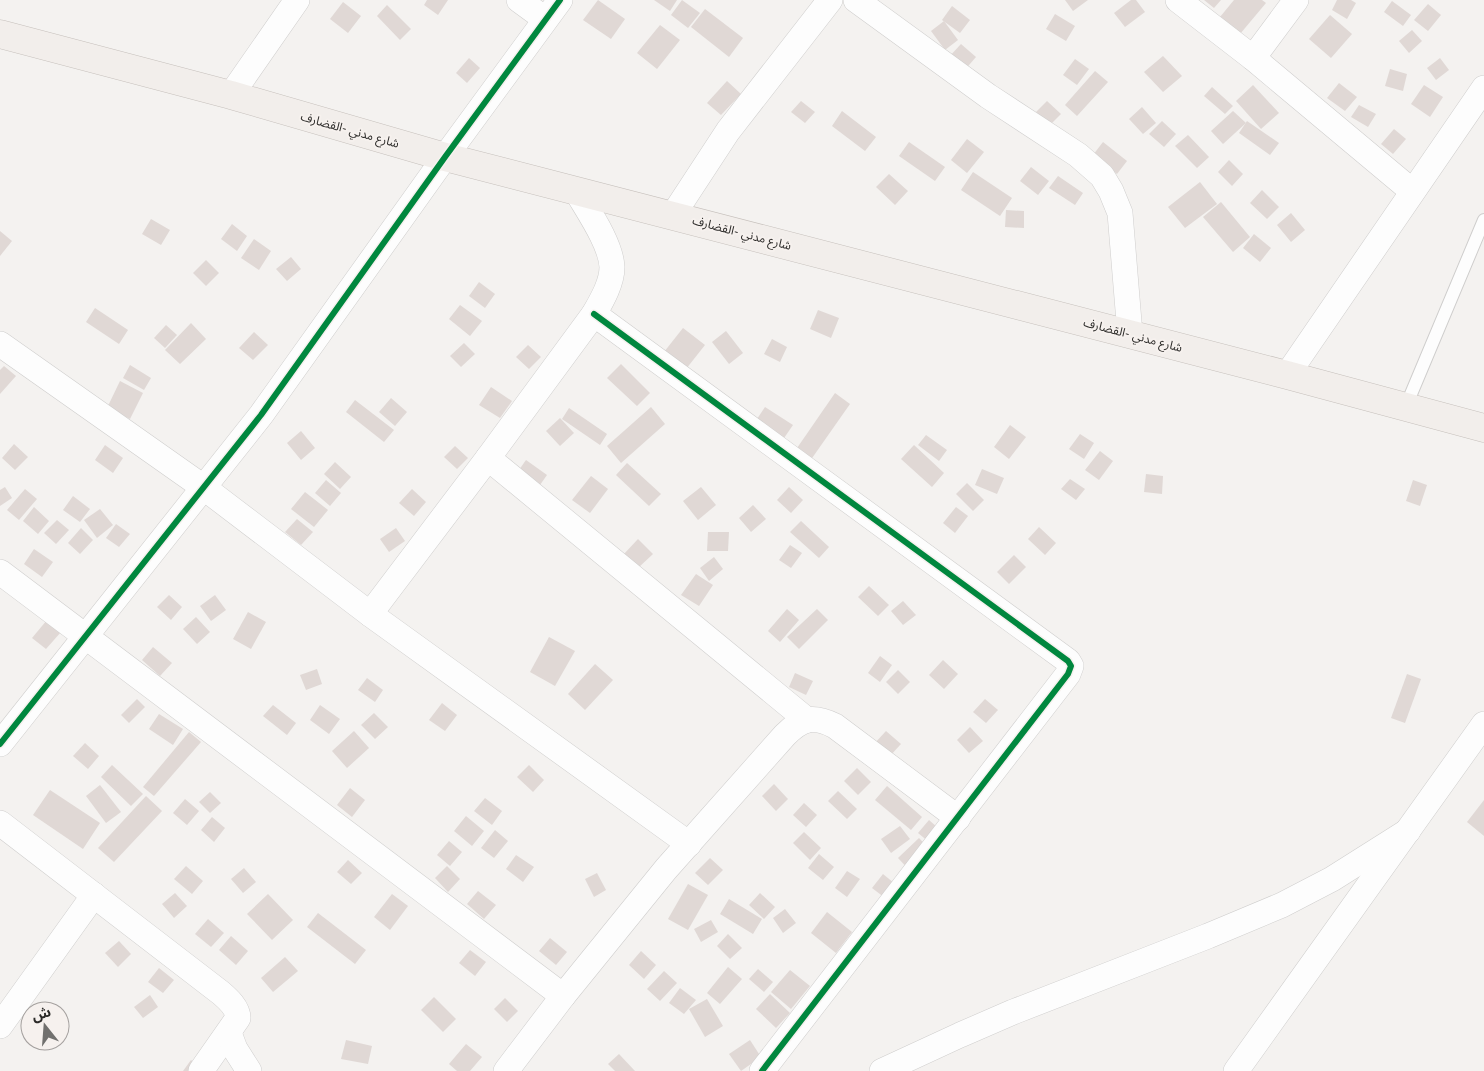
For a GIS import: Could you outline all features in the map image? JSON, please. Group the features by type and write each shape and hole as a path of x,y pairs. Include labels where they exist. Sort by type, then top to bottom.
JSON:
{"highway":[{"name":"شارع مدني -القضارف","path":"0,34 231,95 445,157 576,192 673,215 1484,428"}],"street":[{"path":"231,95 297,0"},
{"path":"0,744 261,415 553,9 519,0"},
{"path":"673,215 728,131 830,0"},
{"path":"856,0 988,96 1078,155 1102,176 1112,191 1120,212 1130,334"},
{"path":"1178,0 1253,58 1412,191"},
{"path":"1253,58 1296,0"},
{"path":"1287,375 1484,88"},
{"path":"370,614 594,314 608,286 612,266 607,248 596,223 576,192"},
{"path":"594,314 1068,660 1071,666 1071,671 762,1071"},
{"path":"0,344 203,487 370,614 688,844"},
{"path":"488,458 807,720"},
{"path":"0,572 563,996"},
{"path":"506,1071 563,996 666,869 785,735 798,724 807,720 819,719 835,726 958,818"},
{"path":"1236,1071 1484,724"},
{"path":"0,823 225,996 238,1012 239,1016 229,1034 201,1071"},
{"path":"882,1071 1004,1016 1282,905 1324,883 1408,832"},
{"path":"0,1026 94,895"},
{"path":"229,1034 235,1049 249,1071"}],"lane":[{"path":"1406,406 1484,220"}],"building":[{"path":"427,0 448,0 438,15 424,5"},
{"path":"598,0 625,19 611,39 583,20"},
{"path":"654,0 677,0 670,11"},
{"path":"682,0 700,13 688,28 671,15"},
{"path":"1065,0 1088,0 1073,11"},
{"path":"1131,0 1136,0 1145,12 1125,27 1114,13"},
{"path":"1204,0 1221,0 1214,8"},
{"path":"1234,0 1262,0 1266,3 1240,34 1220,17"},
{"path":"1337,0 1351,0 1356,3 1347,19 1332,10"},
{"path":"1392,1 1411,15 1403,26 1384,12"},
{"path":"343,2 361,16 348,33 330,19"},
{"path":"1428,4 1441,15 1428,31 1414,20"},
{"path":"387,5 411,29 400,40 377,16"},
{"path":"952,6 970,20 960,33 942,20"},
{"path":"705,9 743,38 729,57 691,27"},
{"path":"1055,14 1075,26 1066,41 1046,29"},
{"path":"1330,15 1352,34 1331,58 1309,39"},
{"path":"944,21 958,40 945,50 931,31"},
{"path":"660,25 680,40 657,69 637,53"},
{"path":"1412,30 1422,41 1409,53 1399,41"},
{"path":"961,44 976,57 963,72 948,58"},
{"path":"1163,56 1182,76 1163,92 1144,72"},
{"path":"469,58 480,68 467,83 456,73"},
{"path":"1440,58 1449,70 1436,80 1427,68"},
{"path":"1075,59 1089,69 1077,85 1063,75"},
{"path":"1390,69 1407,74 1403,91 1385,86"},
{"path":"1095,71 1108,82 1077,116 1065,105"},
{"path":"727,81 741,94 721,115 707,103"},
{"path":"1339,83 1357,97 1345,111 1327,98"},
{"path":"1253,85 1279,113 1261,129 1236,101"},
{"path":"1424,85 1443,97 1430,117 1411,104"},
{"path":"1212,87 1233,106 1225,114 1204,96"},
{"path":"801,101 815,112 805,123 791,112"},
{"path":"1047,101 1061,114 1050,125 1036,112"},
{"path":"1359,105 1376,114 1368,127 1351,117"},
{"path":"1142,107 1156,123 1143,134 1129,119"},
{"path":"842,111 876,137 865,151 832,126"},
{"path":"1233,111 1246,123 1223,144 1211,131"},
{"path":"1162,121 1176,134 1164,147 1149,134"},
{"path":"1247,121 1279,143 1270,155 1239,133"},
{"path":"1394,129 1406,139 1393,154 1381,144"},
{"path":"1188,135 1209,157 1197,168 1175,146"},
{"path":"967,139 984,152 967,173 951,160"},
{"path":"909,142 945,167 935,181 899,156"},
{"path":"1103,142 1127,161 1117,174 1093,155"},
{"path":"1229,160 1243,174 1232,186 1218,172"},
{"path":"1031,167 1049,181 1038,195 1020,181"},
{"path":"973,172 1012,198 1000,216 961,190"},
{"path":"889,174 908,191 895,205 876,187"},
{"path":"1058,176 1083,193 1075,205 1049,188"},
{"path":"1200,182 1217,204 1185,228 1168,207"},
{"path":"1262,190 1279,207 1267,219 1250,203"},
{"path":"1221,202 1250,237 1233,252 1203,217"},
{"path":"1006,210 1024,211 1024,228 1005,227"},
{"path":"1291,213 1305,230 1291,242 1277,225"},
{"path":"151,219 170,230 161,245 142,234"},
{"path":"232,224 247,236 237,251 221,239"},
{"path":"0,231 12,241 0,256"},
{"path":"1254,234 1271,248 1260,262 1243,248"},
{"path":"254,239 271,251 259,270 241,258"},
{"path":"291,257 301,269 287,281 276,269"},
{"path":"206,260 219,273 206,286 193,273"},
{"path":"479,282 495,294 485,308 469,296"},
{"path":"460,305 482,321 470,336 449,319"},
{"path":"95,308 128,330 119,344 86,322"},
{"path":"818,310 839,318 831,338 810,329"},
{"path":"191,323 206,339 180,364 165,350"},
{"path":"166,325 177,335 165,348 154,338"},
{"path":"683,328 705,345 686,369 664,352"},
{"path":"726,331 743,353 729,364 712,342"},
{"path":"254,332 268,345 253,360 239,348"},
{"path":"772,339 787,347 780,362 764,354"},
{"path":"464,343 475,354 461,367 450,356"},
{"path":"528,345 541,357 529,369 516,357"},
{"path":"621,364 650,393 637,406 607,378"},
{"path":"130,365 151,378 144,390 123,378"},
{"path":"4,366 16,376 0,394 0,370"},
{"path":"120,381 143,393 130,419 107,408"},
{"path":"491,387 512,401 500,418 479,405"},
{"path":"835,393 850,404 810,461 795,451"},
{"path":"391,398 407,412 395,426 379,412"},
{"path":"355,400 394,430 384,442 346,412"},
{"path":"651,407 665,424 621,463 607,446"},
{"path":"765,407 793,425 782,441 755,422"},
{"path":"569,408 607,434 600,445 562,419"},
{"path":"560,418 574,433 560,446 546,431"},
{"path":"1010,425 1026,437 1009,459 994,447"},
{"path":"301,431 315,448 301,460 287,443"},
{"path":"1080,434 1094,443 1084,459 1069,449"},
{"path":"926,435 947,450 939,461 918,445"},
{"path":"14,444 28,457 15,470 2,458"},
{"path":"105,445 123,458 113,473 95,460"},
{"path":"914,445 944,473 932,487 901,459"},
{"path":"455,446 468,458 457,469 444,457"},
{"path":"1100,451 1113,461 1099,480 1085,470"},
{"path":"526,460 547,475 535,492 514,477"},
{"path":"335,462 351,477 340,489 324,474"},
{"path":"627,463 661,494 649,506 616,475"},
{"path":"982,469 1004,478 997,494 975,485"},
{"path":"1146,474 1163,476 1162,494 1144,492"},
{"path":"591,476 608,489 590,513 572,500"},
{"path":"1070,479 1085,489 1076,500 1061,489"},
{"path":"326,480 341,493 330,506 315,493"},
{"path":"1413,480 1427,485 1420,506 1406,501"},
{"path":"967,483 984,500 973,511 956,494"},
{"path":"5,487 12,498 0,506 0,490"},
{"path":"701,487 716,505 698,520 683,501"},
{"path":"789,487 803,500 791,513 777,500"},
{"path":"25,489 37,499 19,520 7,510"},
{"path":"412,489 426,502 414,516 399,503"},
{"path":"305,492 328,510 314,527 291,509"},
{"path":"73,496 90,509 80,522 63,510"},
{"path":"753,505 766,519 751,532 739,518"},
{"path":"34,507 49,521 38,534 23,521"},
{"path":"956,507 968,516 955,533 943,523"},
{"path":"100,509 113,525 97,538 84,520"},
{"path":"297,519 313,532 301,545 285,532"},
{"path":"57,520 69,530 56,544 44,533"},
{"path":"801,521 829,547 819,558 790,532"},
{"path":"116,524 130,534 119,547 106,538"},
{"path":"1039,527 1056,543 1045,555 1028,539"},
{"path":"81,528 93,540 80,554 68,543"},
{"path":"396,528 405,541 389,552 380,539"},
{"path":"708,532 729,532 728,551 707,551"},
{"path":"638,539 653,554 637,569 623,555"},
{"path":"790,545 802,553 791,568 779,560"},
{"path":"34,549 53,562 42,577 24,564"},
{"path":"1014,555 1026,567 1009,584 997,572"},
{"path":"714,557 723,569 709,581 700,568"},
{"path":"696,574 713,585 699,606 681,595"},
{"path":"869,586 889,605 878,616 858,597"},
{"path":"169,595 182,607 171,620 157,607"},
{"path":"215,595 226,610 211,621 200,606"},
{"path":"903,601 916,615 903,625 891,611"},
{"path":"787,609 799,620 780,642 768,631"},
{"path":"817,609 828,620 799,649 787,637"},
{"path":"248,612 266,622 251,649 233,639"},
{"path":"196,617 210,632 197,644 183,629"},
{"path":"47,620 61,632 46,649 32,638"},
{"path":"549,637 575,651 555,686 530,672"},
{"path":"153,647 172,663 160,676 142,660"},
{"path":"880,656 892,665 880,682 868,673"},
{"path":"943,660 958,674 944,689 929,675"},
{"path":"595,664 613,680 585,710 568,694"},
{"path":"317,669 322,684 306,690 300,675"},
{"path":"898,670 910,682 898,694 886,682"},
{"path":"795,673 813,681 806,695 789,687"},
{"path":"1407,674 1421,679 1405,723 1391,718"},
{"path":"367,678 383,690 375,702 358,690"},
{"path":"137,699 145,707 129,723 121,715"},
{"path":"985,699 998,710 986,723 973,712"},
{"path":"442,703 457,715 445,731 429,720"},
{"path":"273,705 296,723 287,735 263,716"},
{"path":"320,705 340,719 329,734 310,720"},
{"path":"374,713 388,727 375,739 361,725"},
{"path":"159,714 183,729 173,745 149,729"},
{"path":"970,727 983,741 969,753 957,740"},
{"path":"354,731 369,748 347,768 332,751"},
{"path":"886,731 901,744 889,757 874,744"},
{"path":"189,732 201,742 154,796 143,787"},
{"path":"85,743 99,756 88,769 73,756"},
{"path":"112,765 143,794 131,806 101,777"},
{"path":"529,765 544,780 533,792 517,777"},
{"path":"857,768 871,782 858,795 844,781"},
{"path":"774,784 788,799 776,811 762,796"},
{"path":"100,785 121,812 106,823 86,796"},
{"path":"887,786 922,817 911,830 875,800"},
{"path":"350,788 365,800 352,817 337,805"},
{"path":"50,790 100,823 83,849 33,815"},
{"path":"838,791 857,809 847,819 828,801"},
{"path":"210,792 221,803 210,813 199,802"},
{"path":"146,796 162,811 114,862 98,848"},
{"path":"485,798 502,811 492,825 474,811"},
{"path":"185,799 199,811 187,825 173,813"},
{"path":"1484,800 1484,836 1467,822"},
{"path":"804,803 817,815 806,827 793,815"},
{"path":"466,816 484,831 472,846 454,831"},
{"path":"212,817 225,828 214,842 201,830"},
{"path":"929,820 946,835 935,847 918,833"},
{"path":"900,826 910,839 891,853 881,839"},
{"path":"495,830 508,841 494,858 481,848"},
{"path":"804,832 821,848 810,860 793,843"},
{"path":"919,838 932,852 912,873 898,858"},
{"path":"449,841 462,852 450,866 437,855"},
{"path":"819,854 834,867 823,880 808,868"},
{"path":"516,855 534,867 523,882 506,869"},
{"path":"710,858 723,870 708,885 695,873"},
{"path":"348,860 362,873 351,884 337,872"},
{"path":"186,866 203,881 192,894 174,879"},
{"path":"447,866 460,879 448,892 435,878"},
{"path":"244,868 256,882 243,893 231,879"},
{"path":"847,871 860,879 847,897 835,888"},
{"path":"597,873 606,890 594,897 585,879"},
{"path":"883,874 900,888 889,901 872,888"},
{"path":"688,884 708,895 688,930 668,919"},
{"path":"478,891 496,905 484,919 467,904"},
{"path":"175,893 187,906 174,918 162,904"},
{"path":"760,893 775,907 764,919 749,905"},
{"path":"268,894 293,920 272,940 247,914"},
{"path":"392,894 408,906 390,930 374,917"},
{"path":"729,899 762,919 753,934 720,914"},
{"path":"785,909 796,923 783,933 773,918"},
{"path":"827,912 852,932 836,953 811,933"},
{"path":"318,913 366,950 355,964 307,927"},
{"path":"208,919 224,933 211,947 195,934"},
{"path":"711,920 718,932 701,942 694,929"},
{"path":"728,934 742,948 730,959 717,946"},
{"path":"231,936 248,951 236,965 219,950"},
{"path":"550,938 567,952 556,965 539,951"},
{"path":"119,941 131,954 118,967 105,953"},
{"path":"470,950 486,962 475,976 459,963"},
{"path":"641,951 656,965 644,979 629,965"},
{"path":"285,957 298,971 273,992 261,978"},
{"path":"728,967 742,979 720,1004 707,993"},
{"path":"159,968 174,980 163,993 148,982"},
{"path":"758,969 773,982 764,992 749,979"},
{"path":"790,970 810,986 791,1009 771,992"},
{"path":"664,971 677,983 660,1001 647,989"},
{"path":"680,988 696,1000 684,1014 669,1003"},
{"path":"770,994 790,1013 776,1028 756,1009"},
{"path":"150,995 158,1007 143,1018 134,1007"},
{"path":"434,997 456,1019 443,1032 421,1010"},
{"path":"505,998 518,1011 507,1022 494,1009"},
{"path":"707,999 723,1026 705,1037 689,1009"},
{"path":"346,1040 372,1046 368,1064 341,1059"},
{"path":"750,1040 761,1057 741,1071 729,1054"},
{"path":"466,1044 482,1057 470,1071 457,1071 449,1064"},
{"path":"619,1054 635,1071 615,1071 608,1064"},
{"path":"191,1060 204,1071 183,1071"}],"cycle path":[{"path":"0,744 261,415 445,157 560,0"},
{"path":"594,314 1068,661 1071,666 1068,674 762,1071"}]}
